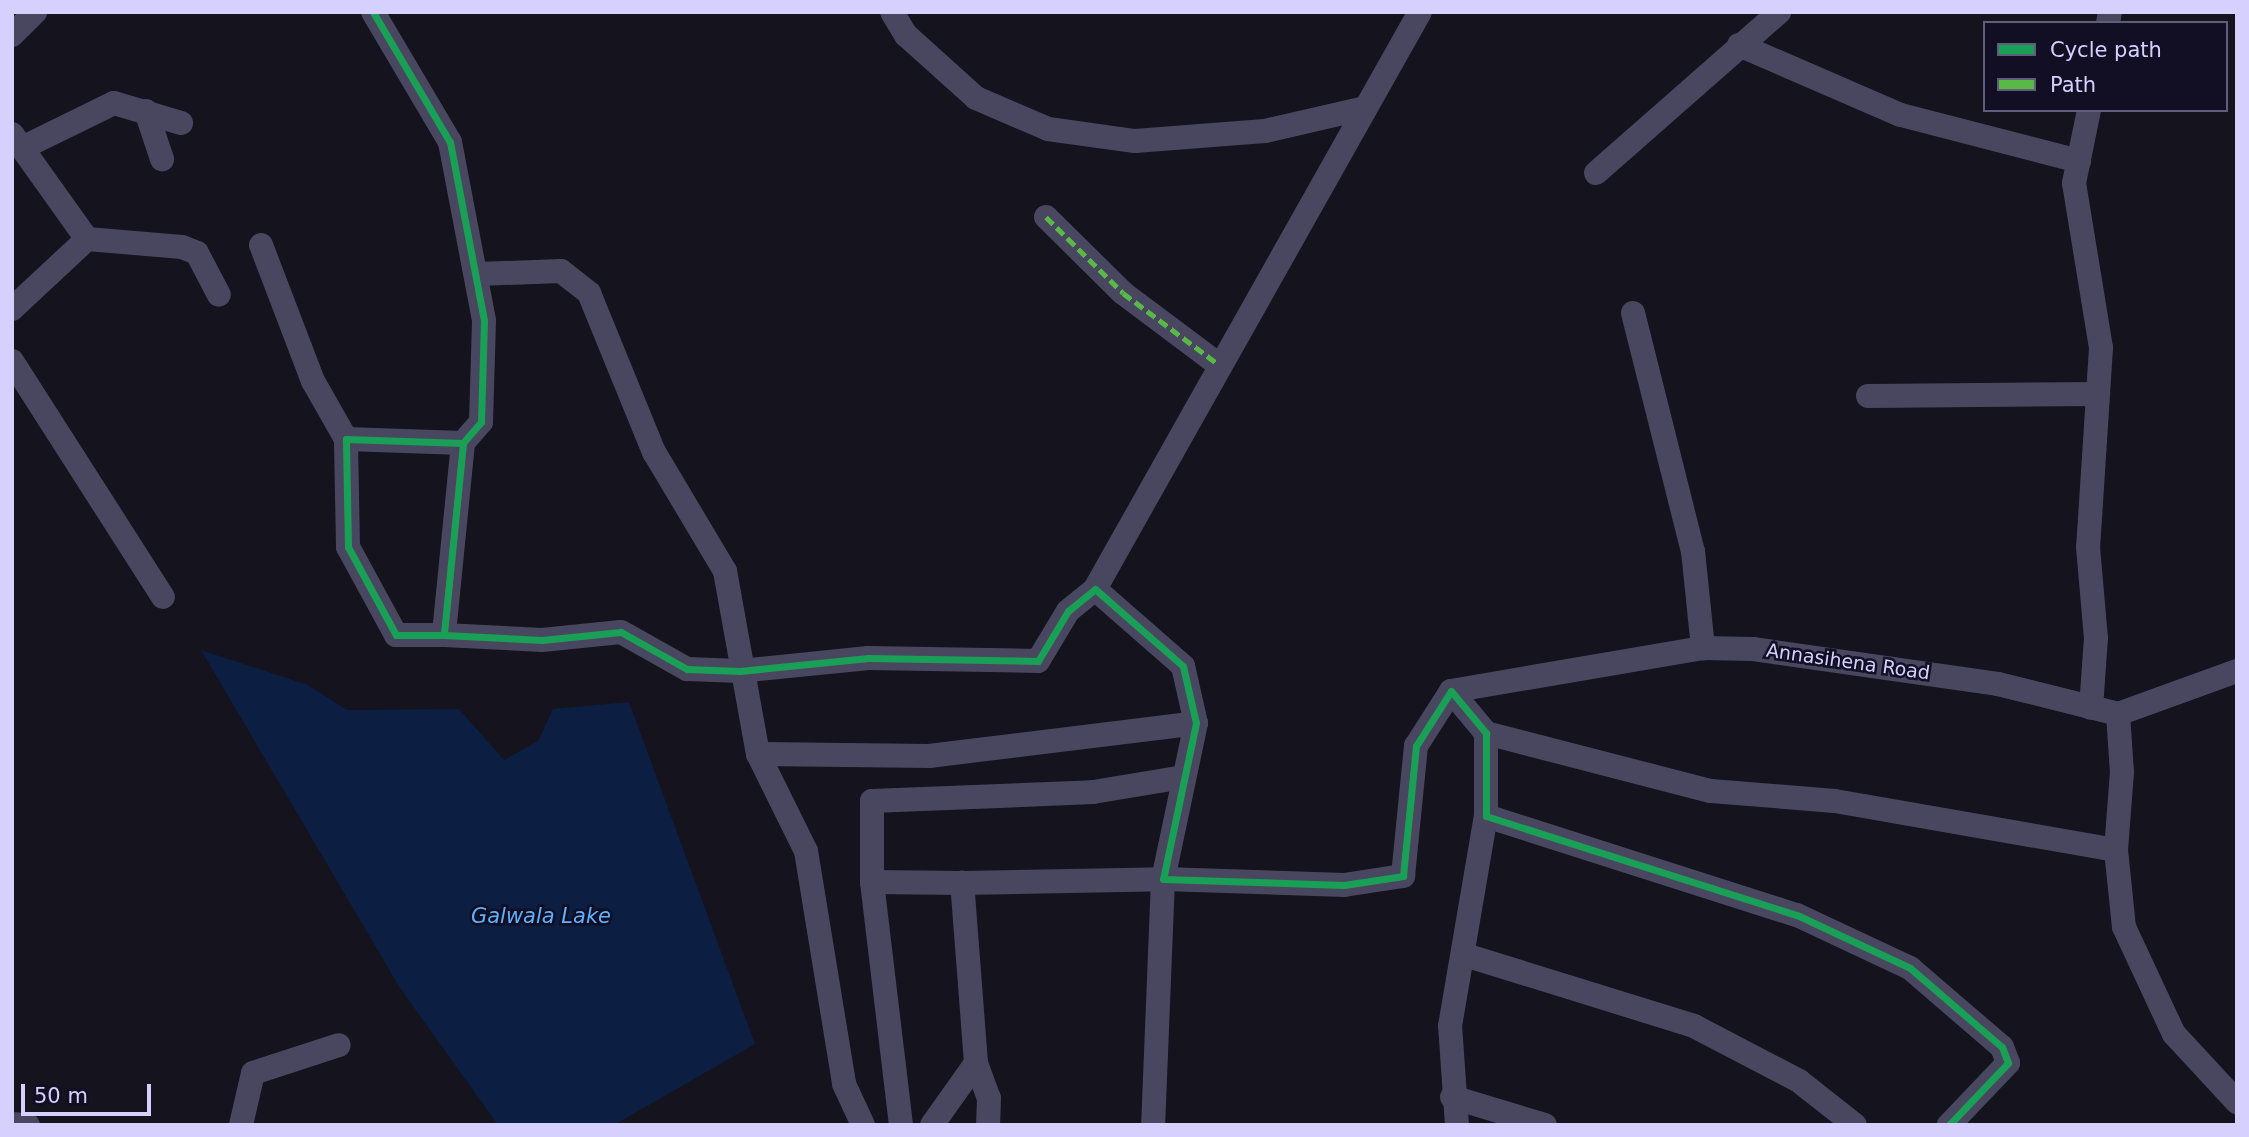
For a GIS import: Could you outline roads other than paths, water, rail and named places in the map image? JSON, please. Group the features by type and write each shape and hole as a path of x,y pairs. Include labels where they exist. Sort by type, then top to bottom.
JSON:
{"street":[{"path":"12,35 35,12"},
{"path":"373,12 450,142 484,321 481,422 463,443 444,635"},
{"path":"892,12 906,34 976,98 1048,129 1135,141 1265,131 1365,108"},
{"path":"261,245 313,381 346,439 348,547 396,635 542,640 621,632 687,669 740,671 868,658 1038,662 1068,611 1095,589 1219,364 1420,12"},
{"path":"1596,173 1779,12"},
{"path":"1740,46 1900,115 2079,161"},
{"path":"87,239 17,141 114,103 181,123"},
{"path":"146,111 162,159"},
{"path":"2089,112 2074,183 2101,348 2088,547 2096,638 2091,708"},
{"path":"1046,217 1123,293 1219,364"},
{"path":"12,309 87,239 182,247 197,253 219,295"},
{"path":"476,274 561,271 589,293 654,452 725,571 740,671 758,754 806,851 844,1084 863,1125"},
{"path":"1633,313 1693,551 1703,648"},
{"path":"12,361 163,597"},
{"path":"1868,396 2098,394"},
{"path":"346,439 463,443"},
{"path":"1095,589 1183,666 1196,723 1163,879 1153,1125"},
{"name":"Annasihena Road","path":"1451,691 1703,648 1753,649 1998,684 2118,714"},
{"path":"2237,671 2118,714 2122,772 2116,850 2124,927 2174,1034 2237,1102"},
{"path":"872,882 1163,879 1344,885 1402,876 1416,746 1451,691 1486,733 1711,791 1835,801 2116,850"},
{"path":"758,754 929,756 1196,723"},
{"path":"1458,1125 1452,1097 1450,1026 1465,955 1486,816 1486,733"},
{"path":"901,1125 872,882 872,801 1093,792 1184,777"},
{"path":"1486,816 1797,915 1910,968 2002,1047 2008,1063 1949,1125"},
{"path":"961,883 976,1063 989,1098 988,1125"},
{"path":"1465,955 1694,1026 1799,1082 1855,1125"},
{"path":"241,1125 253,1073 340,1045"},
{"path":"932,1125 976,1063"},
{"path":"1452,1097 1545,1125"},
{"path":"12,1124 28,1125"}],"water":[{"name":"Galwala Lake","path":"201,650 308,685 347,710 459,709 504,760 538,741 553,709 629,702 755,1044 614,1125 498,1125 400,988"}]}
